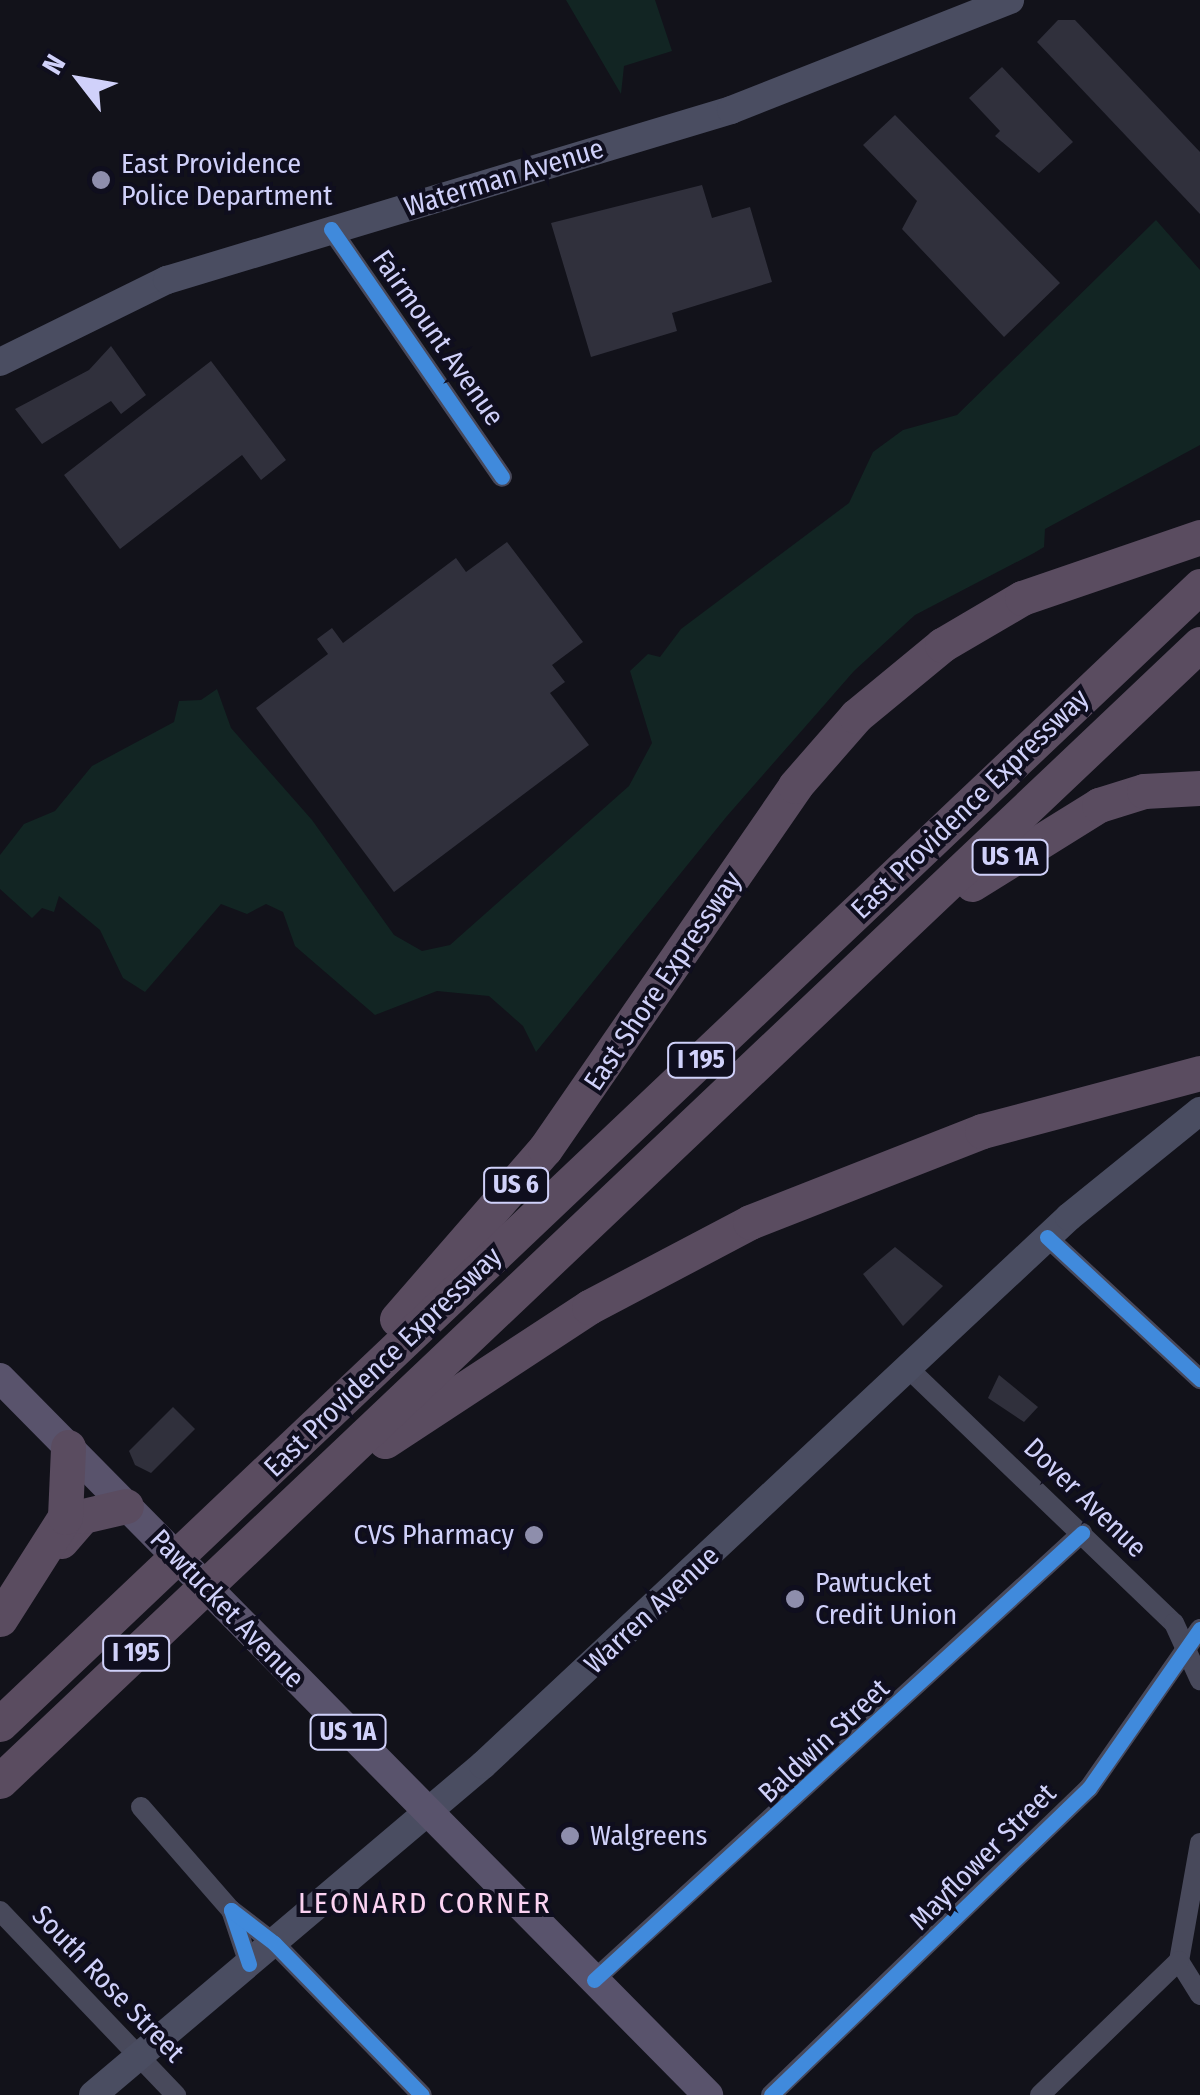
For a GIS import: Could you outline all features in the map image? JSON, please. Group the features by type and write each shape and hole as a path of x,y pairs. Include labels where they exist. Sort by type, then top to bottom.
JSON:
{"highway":[{"name":"East Shore Expressway","path":"201,1534 526,1173 630,1035 795,786 856,716 995,612 1081,572 1196,538"},
{"name":"East Providence Expressway","path":"0,1724 1200,586"},
{"name":"East Providence Expressway","path":"0,1782 1200,644"},
{"name":"US 1A","path":"858,967 1058,826 1144,791 1200,788"},
{"path":"272,1524 520,1349 722,1236 922,1151 1200,1072"},
{"path":"0,1620 68,1508 68,1447"},
{"path":"22,1586 82,1516 139,1519"}],"main road":[{"name":"Waterman Avenue","path":"0,362 167,280 731,110 1010,0"},
{"name":"Warren Avenue","path":"93,2095 426,1814 911,1371 1046,1238 1200,1111"},
{"name":"Pawtucket Avenue","path":"0,1378 426,1814 708,2095"}],"street":[{"name":"Fairmount Avenue","path":"331,230 502,477"},
{"path":"1046,1238 1198,1374"},
{"name":"Dover Avenue","path":"911,1371 1193,1635 1200,1680"},
{"name":"Baldwin Street","path":"594,1980 1082,1532"},
{"name":"Mayflower Street","path":"771,2095 1089,1788 1193,1635"},
{"path":"141,1806 231,1910 274,1943 422,2095"},
{"path":"1040,2095 1179,1961 1200,1843"},
{"name":"South Rose Street","path":"0,1910 176,2095"},
{"path":"231,1910 249,1964"},
{"path":"1179,1961 1200,1995"}],"green space":[{"path":"566,0 655,0 672,51 624,66 621,94"},
{"path":"1156,220 1200,270 1200,445 1045,529 1044,547 1034,553 915,615 854,671 727,816 536,1052 523,1026 489,996 437,991 375,1015 295,946 283,912 266,904 247,914 221,904 145,992 123,978 100,930 59,896 54,912 42,908 32,918 0,889 0,855 24,824 55,811 92,766 174,722 179,701 201,700 217,689 231,728 312,820 394,935 422,951 450,945 629,786 652,743 630,671 648,654 660,657 681,629 849,503 873,452 903,430 957,415"}],"building":[{"path":"1058,20 1075,20 1200,152 1200,214 1037,42"},
{"path":"1002,67 1073,142 1039,173 995,136 1000,131 969,98"},
{"path":"895,115 1060,283 1004,337 902,229 917,201 863,145"},
{"path":"702,185 712,218 750,207 772,282 672,313 677,331 591,357 551,223"},
{"path":"111,346 146,395 121,414 111,401 42,444 15,409 89,370"},
{"path":"211,361 286,460 261,480 242,455 120,549 64,475"},
{"path":"507,542 583,642 552,665 565,682 550,693 589,745 394,892 256,708 328,654 317,639 332,628 343,643 456,558 466,572"},
{"path":"895,1247 943,1286 903,1326 863,1274"},
{"path":"999,1375 1038,1407 1024,1422 988,1398"},
{"path":"173,1407 195,1429 151,1473 135,1465 129,1451"}],"cycle path":[{"path":"331,229 502,477"},
{"path":"1047,1237 1200,1379"},
{"path":"594,1980 1082,1533"},
{"path":"771,2095 1089,1788 1200,1629"},
{"path":"249,1964 231,1910 274,1943 422,2095"}],"place":[{"name":"East Providence Police Department","path":"101,180"},
{"name":"CVS Pharmacy","path":"534,1535"},
{"name":"Pawtucket Credit Union","path":"795,1599"},
{"name":"Walgreens","path":"570,1836"}],"district":[{"name":"LEONARD CORNER","path":"425,1903"}]}
